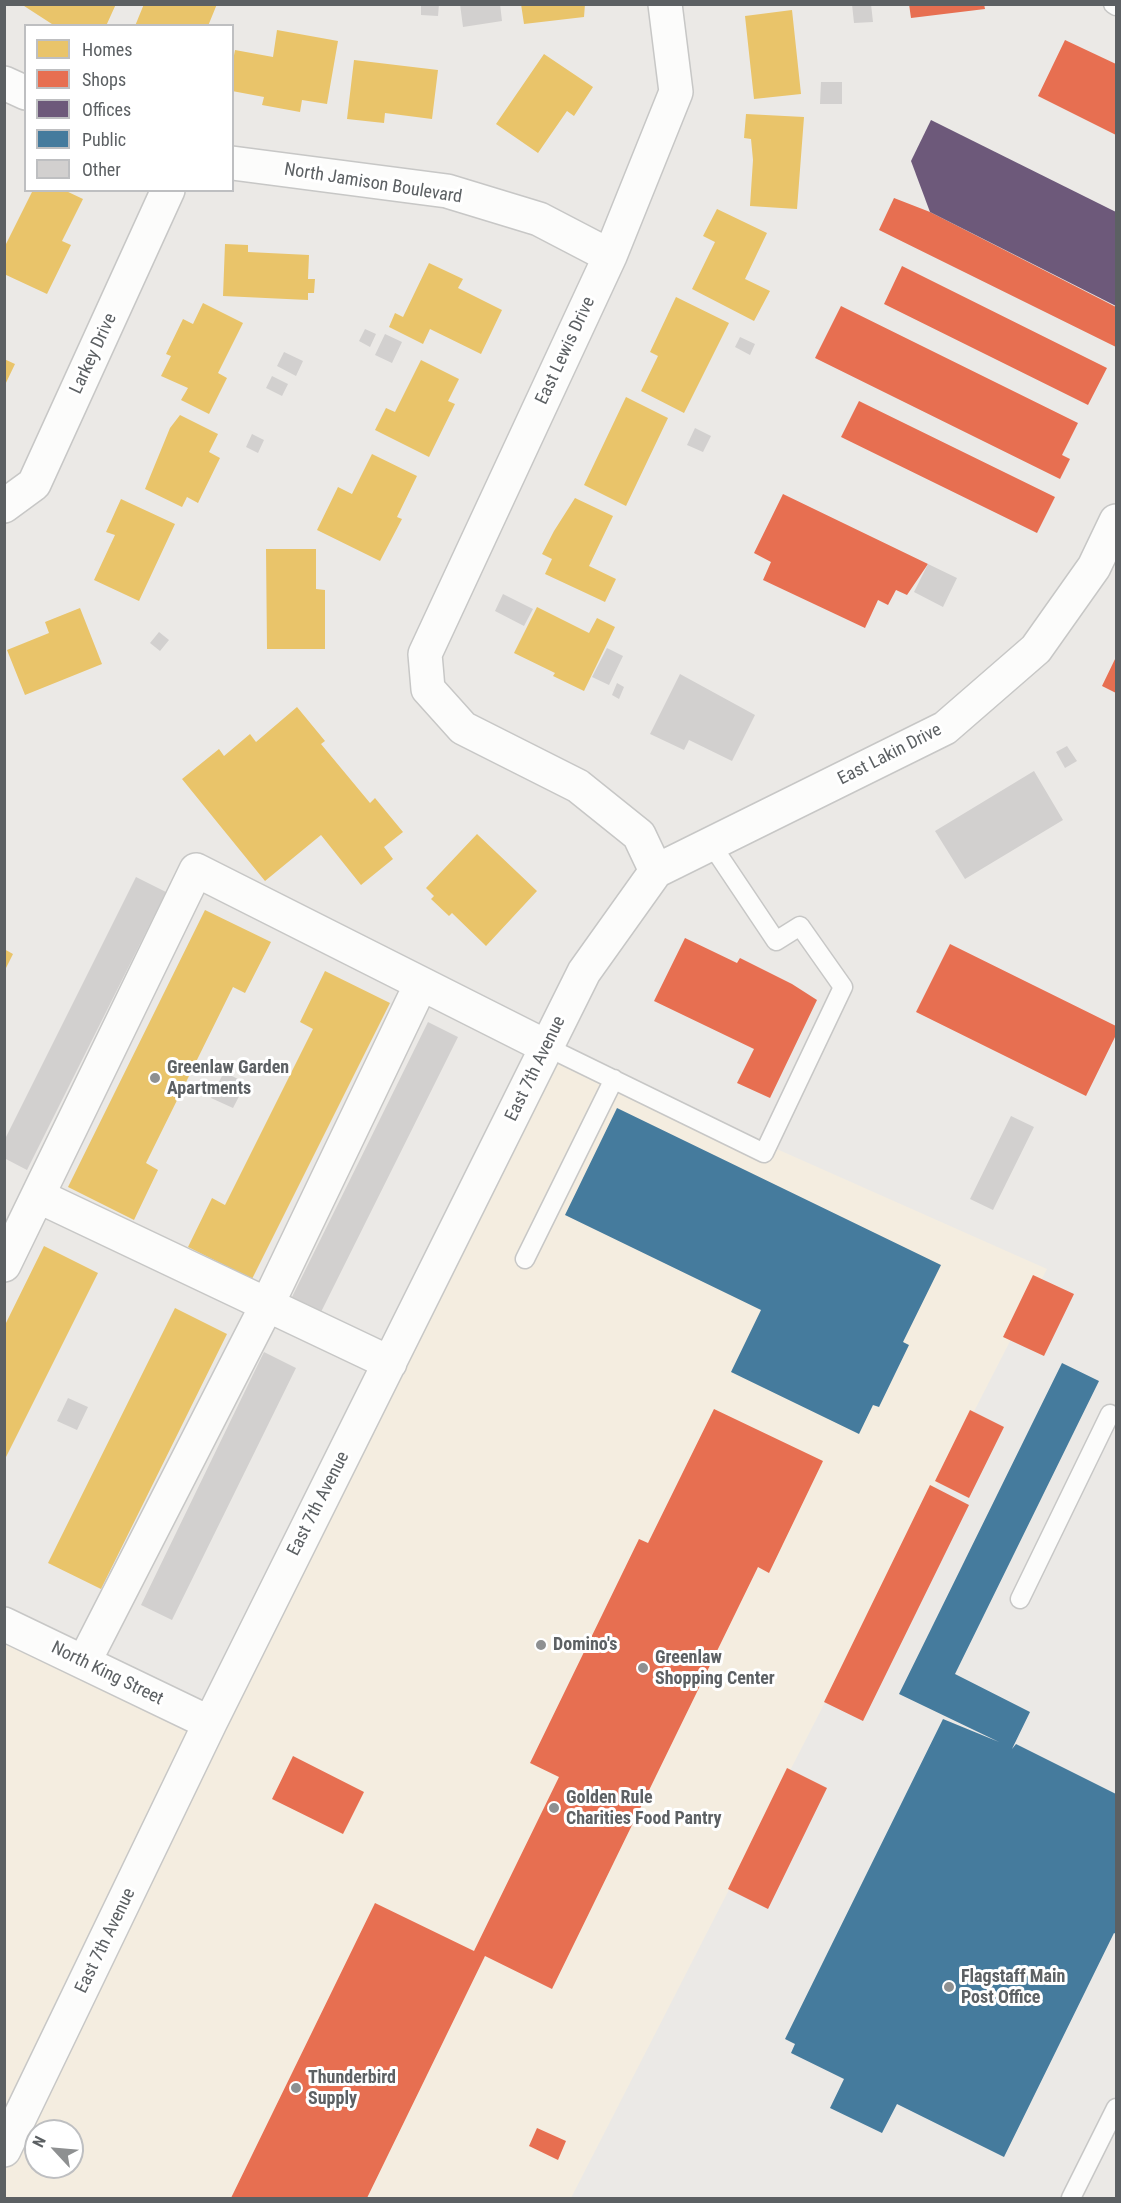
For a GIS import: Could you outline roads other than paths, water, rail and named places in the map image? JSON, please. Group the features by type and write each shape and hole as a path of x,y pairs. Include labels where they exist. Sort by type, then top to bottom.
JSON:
{"street":[{"name":"East Lewis Drive","path":"656,871 639,835 587,792 463,728 428,689 425,654 610,256 676,92 666,4"},
{"path":"4,83 24,92"},
{"name":"North Jamison Boulevard","path":"234,163 447,191 539,219 610,256"},
{"name":"Larkey Drive","path":"4,506 34,484 167,192"},
{"name":"East Lakin Drive","path":"656,871 945,728 1036,649 1094,567 1116,521"},
{"path":"4,1265 196,870 547,1047"},
{"name":"East 7th Avenue","path":"5,2149 210,1723 584,972 656,871"},
{"path":"84,1662 267,1305 421,984"},
{"path":"38,1196 390,1363"},
{"name":"North King Street","path":"4,1624 210,1723"}],"lane":[{"path":"547,1047 764,1153 843,987 800,926 776,941 711,844"},
{"path":"525,1259 614,1080"},
{"path":"1020,1599 1110,1414"},
{"path":"1071,2199 1116,2108"}],"place":[{"name":"Greenlaw Garden Apartments","path":"155,1078"},
{"name":"Domino's","path":"541,1645"},
{"name":"Greenlaw Shopping Center","path":"643,1668"},
{"name":"Golden Rule Charities Food Pantry","path":"554,1808"},
{"name":"Flagstaff Main Post Office","path":"949,1987"},
{"name":"Thunderbird Supply","path":"296,2088"}]}
